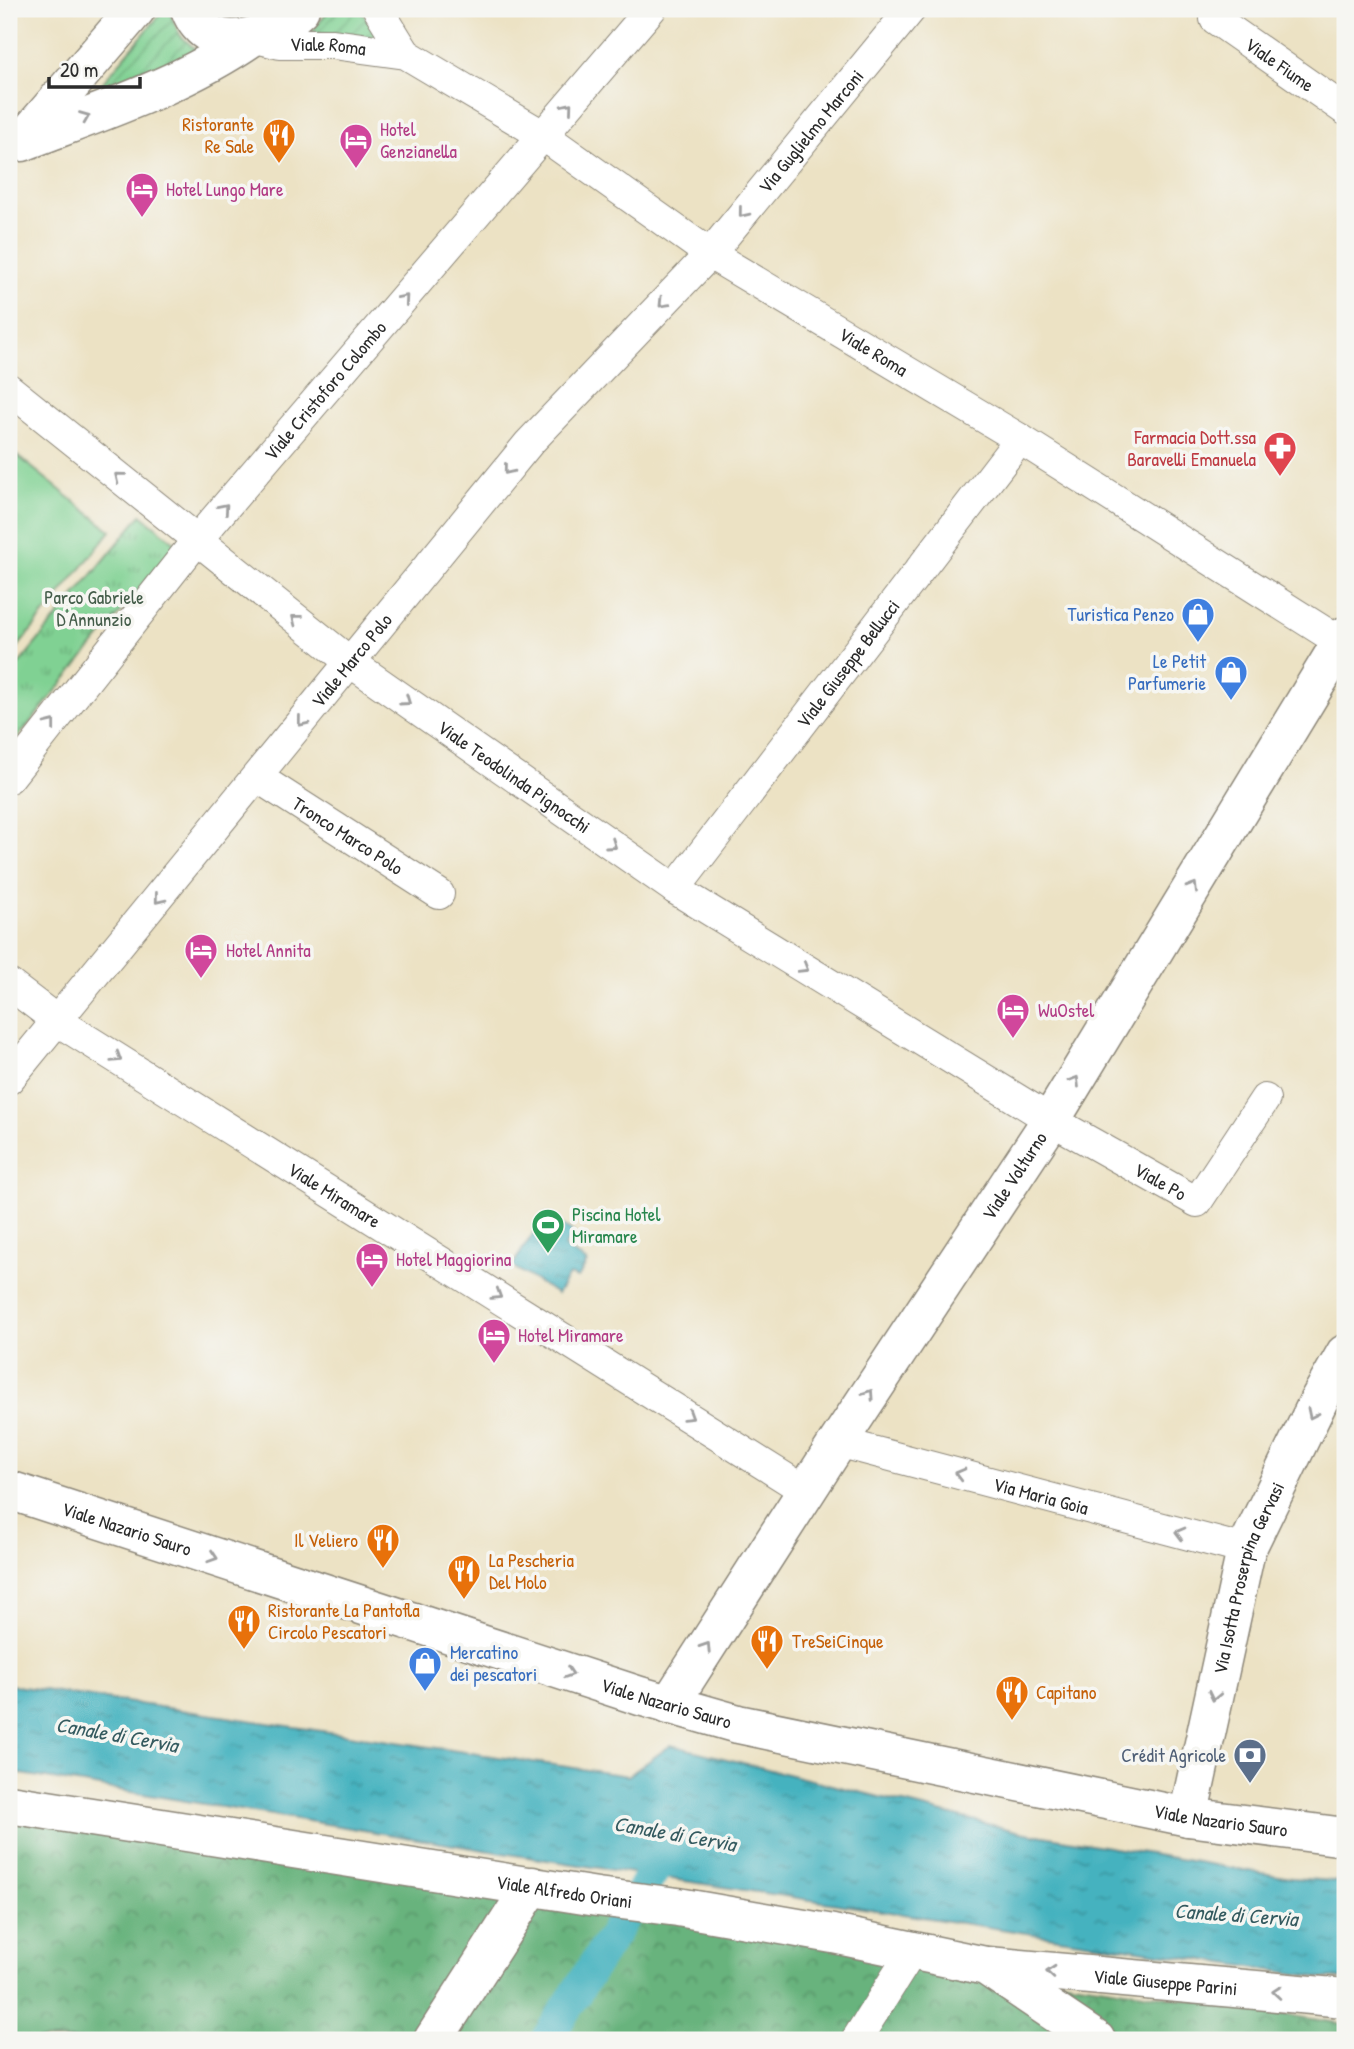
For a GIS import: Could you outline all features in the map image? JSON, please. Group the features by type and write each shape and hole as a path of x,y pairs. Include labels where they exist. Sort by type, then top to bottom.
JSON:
{"street":[{"path":"15,148 136,9"},
{"path":"190,9 202,27 214,35 229,39 252,37 272,30 300,9"},
{"name":"Viale Roma","path":"379,9 406,54"},
{"name":"Viale Cristoforo Colombo","path":"9,778 197,540 651,9"},
{"name":"Via Guglielmo Marconi","path":"710,254 911,9"},
{"name":"Viale Fiume","path":"1215,19 1345,110"},
{"path":"15,148 193,72 216,61 252,37"},
{"name":"Viale Roma","path":"252,37 280,44 333,44 406,54 544,136 710,254 1020,439 1344,641"},
{"name":"Viale Marco Polo","path":"9,1079 59,1022 530,443 710,254"},
{"name":"Viale Teodolinda Pignocchi","path":"9,389 350,662 675,889 1051,1120"},
{"name":"Viale Giuseppe Bellucci","path":"675,889 1020,439"},
{"name":"Viale Volturno","path":"654,1700 806,1491 1051,1120 1344,641"},
{"name":"Tronco Marco Polo","path":"257,777 439,894"},
{"name":"Viale Miramare","path":"9,984 59,1022 806,1491"},
{"name":"Viale Po","path":"1051,1120 1197,1202 1265,1100"},
{"name":"Via Isotta Proserpina Gervasi","path":"1188,1817 1246,1550 1319,1400 1345,1354"},
{"name":"Via Maria Goia","path":"838,1441 1246,1550"},
{"name":"Viale Nazario Sauro","path":"9,1490 654,1700 738,1724 1188,1817 1345,1837"},
{"name":"Viale Alfredo Oriani","path":"9,1804 597,1897 678,1907 913,1950 986,1966 1096,2040"},
{"path":"433,2040 533,1886"},
{"path":"856,2040 913,1950"},
{"name":"Viale Giuseppe Parini","path":"986,1966 1345,1998"}],"green space":[{"path":"165,9 168,9 180,35 199,53 98,88"},
{"path":"330,9 359,9 377,31 374,38 311,33"},
{"path":"9,449 111,531 10,657 9,656"},
{"name":"Parco Gabriele D'Annunzio","path":"141,515 177,544 9,748 9,676"},
{"path":"9,1818 1345,2024 1345,2040 9,2040"}],"water":[{"name":"Piscina Hotel Miramare","path":"546,1214 574,1233 564,1247 587,1262 578,1278 569,1275 557,1294 512,1266"},
{"name":"Canale di Cervia","path":"9,1685 628,1776 671,1745 1020,1832 1291,1878 1345,1882 1345,1979 1323,1978 527,1857 9,1772"}],"waterway":[{"name":"Canale di Cervia","path":"546,2040 673,1841"}],"place":[{"name":"Ristorante Re Sale","path":"279,165"},
{"name":"Hotel Genzianella","path":"356,170"},
{"name":"Hotel Lungo Mare","path":"142,219"},
{"name":"Farmacia Dott.ssa Baravelli Emanuela","path":"1280,478"},
{"name":"Turistica Penzo","path":"1198,644"},
{"name":"Le Petit Parfumerie","path":"1231,702"},
{"name":"Hotel Annita","path":"201,980"},
{"name":"WuOstel","path":"1013,1040"},
{"name":"Piscina Hotel Miramare","path":"548,1255"},
{"name":"Hotel Maggiorina","path":"372,1289"},
{"name":"Hotel Miramare","path":"494,1365"},
{"name":"Il Veliero","path":"383,1570"},
{"name":"La Pescheria Del Molo","path":"464,1601"},
{"name":"Ristorante La Pantofla Circolo Pescatori","path":"244,1651"},
{"name":"TreSeiCinque","path":"767,1671"},
{"name":"Mercatino dei pescatori","path":"425,1693"},
{"name":"Capitano","path":"1012,1722"},
{"name":"Crédit Agricole","path":"1250,1785"}]}
